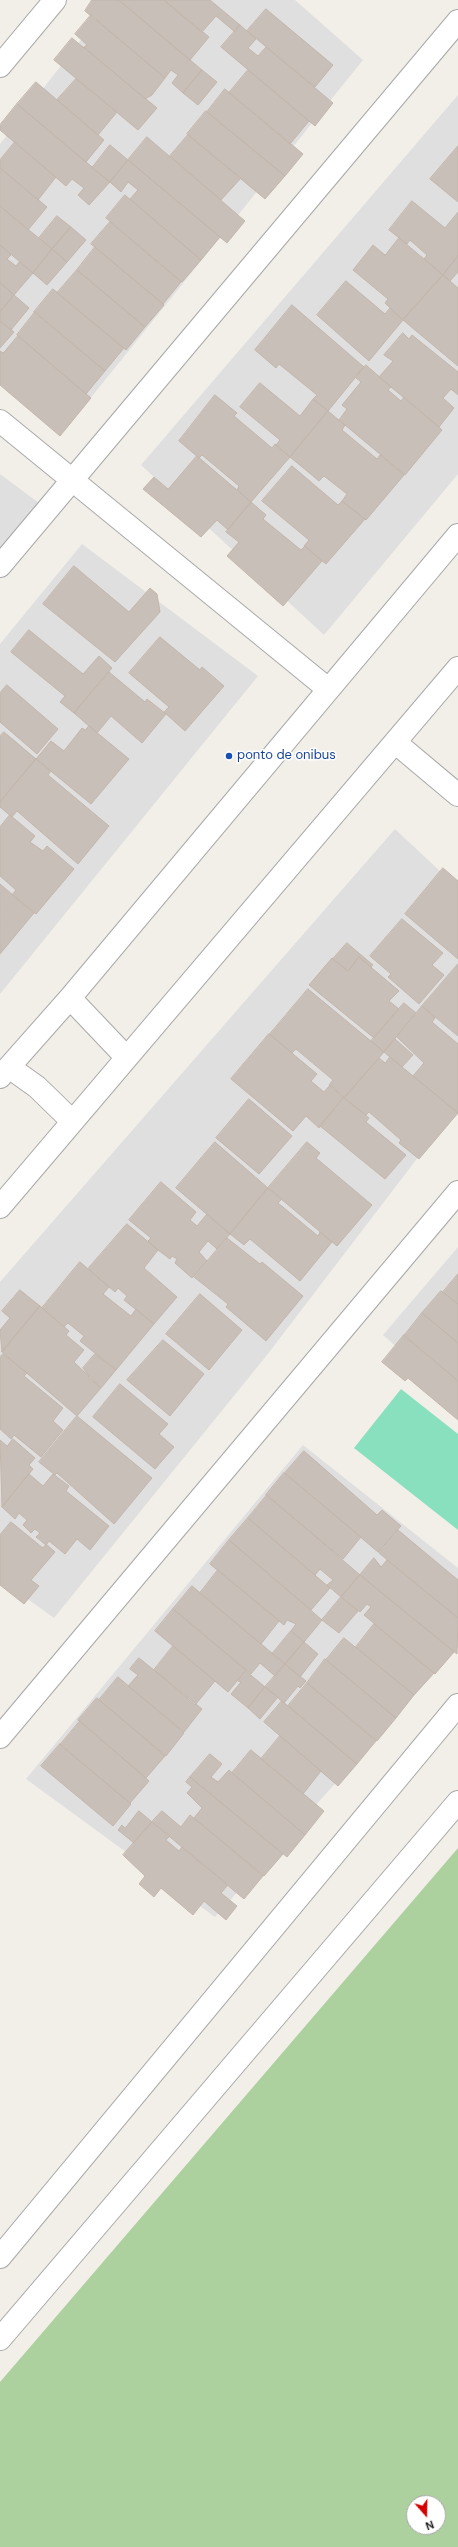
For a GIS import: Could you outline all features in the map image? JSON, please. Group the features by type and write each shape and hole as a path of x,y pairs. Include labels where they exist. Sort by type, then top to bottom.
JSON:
{"street":[{"path":"0,66 55,0"},
{"path":"0,566 71,479 458,21"},
{"path":"0,421 328,688"},
{"path":"72,1121 37,1087 4,1072 70,998 328,688 458,535"},
{"path":"0,1207 126,1057 396,743 458,668"},
{"path":"396,743 458,795"},
{"path":"70,998 126,1057"},
{"path":"0,1737 458,1192"},
{"path":"0,2256 458,1705"},
{"path":"0,2339 458,1802"}],"shaded area":[{"path":"112,0 295,0 363,60 72,421 0,361 0,144"},
{"path":"458,95 458,474 324,635 141,465"},
{"path":"0,474 47,509 0,558"},
{"path":"82,544 258,676 0,994 0,644"},
{"path":"395,829 458,888 458,1105 267,1355 54,1618 0,1579 0,1282"},
{"path":"458,1247 458,1401 383,1335"},
{"path":"303,1445 458,1568 458,1647 215,1917 26,1779"}],"green space":[{"path":"401,1389 458,1434 458,1530 354,1448"},
{"path":"458,1848 458,2547 0,2547 0,2382"}],"building":[{"path":"92,0 119,0 202,70 183,93 172,83 178,75 171,70 165,78 85,11"},
{"path":"119,0 164,0 209,37 190,60"},
{"path":"164,0 210,0 240,25 235,32 216,16 202,32"},
{"path":"266,9 333,65 315,87 247,31"},
{"path":"91,15 165,78 152,95 145,99 84,47 87,45 75,34"},
{"path":"240,25 256,39 248,48 258,56 266,47 333,103 315,126 221,47"},
{"path":"72,38 157,108 138,130 54,60"},
{"path":"202,70 217,82 198,105 183,93"},
{"path":"248,70 309,121 290,144 229,93"},
{"path":"76,79 117,112 98,135 57,100"},
{"path":"36,82 104,140 86,162 17,104"},
{"path":"225,89 303,154 285,176 207,112"},
{"path":"17,104 110,182 89,205 78,195 84,188 72,179 66,186 0,130 0,125"},
{"path":"206,111 285,176 265,199 187,134"},
{"path":"188,135 241,178 221,200 170,156"},
{"path":"147,137 245,221 227,243 128,160"},
{"path":"15,142 56,177 38,200 0,168 0,160"},
{"path":"110,145 128,160 110,182 92,168"},
{"path":"458,146 458,202 430,179"},
{"path":"128,160 220,237 201,260 130,199 138,190 128,182 121,192 110,182"},
{"path":"0,168 47,207 28,230 0,206"},
{"path":"125,195 201,260 182,282 106,218"},
{"path":"412,201 445,228 458,212 458,256 443,275 424,259 427,255 410,240 407,244 389,230"},
{"path":"0,206 52,249 33,273 0,245"},
{"path":"57,216 71,227 52,249 39,238"},
{"path":"110,222 181,282 163,304 91,244"},
{"path":"71,227 86,240 67,262 52,249"},
{"path":"399,238 443,275 403,320 385,303 388,299 353,270 373,245 385,255"},
{"path":"0,245 11,255 7,259 16,266 19,262 33,273 14,295 0,283"},
{"path":"95,247 164,305 145,327 77,270"},
{"path":"52,249 67,262 47,285 33,273"},
{"path":"458,256 458,272 450,281 443,275"},
{"path":"77,270 145,327 126,350 57,293"},
{"path":"443,275 458,288 458,366 403,320"},
{"path":"346,281 385,314 390,308 403,320 369,361 317,315"},
{"path":"0,283 14,295 0,312"},
{"path":"53,289 124,348 105,371 34,312"},
{"path":"14,295 29,308 11,330 0,321 0,312"},
{"path":"292,305 364,367 328,411 313,399 317,395 279,364 276,368 255,350"},
{"path":"35,312 105,371 86,394 17,335"},
{"path":"0,321 14,332 0,348"},
{"path":"403,333 409,339 412,335 458,372 458,395 451,389 443,398 454,408 439,427 379,377 393,361 384,355"},
{"path":"18,336 91,398 60,436 0,385 0,351 3,353"},
{"path":"366,365 391,387 388,390 401,401 404,397 442,430 405,475 339,420 347,409 342,405 361,382 355,377"},
{"path":"260,383 300,416 313,399 328,411 290,457 276,445 280,440 240,407"},
{"path":"215,395 237,413 234,416 272,448 275,444 290,457 251,502 237,490 239,486 202,455 199,458 179,441"},
{"path":"328,411 345,425 342,430 377,459 380,455 404,475 366,520 342,501 347,494 324,476 319,481 290,457"},
{"path":"197,456 251,502 228,530 217,520 201,537 143,489 154,477 168,489"},
{"path":"292,466 338,505 342,501 365,519 326,564 304,546 309,540 262,501"},
{"path":"251,502 266,515 263,519 301,550 305,546 322,561 283,606 227,556 239,542 226,532"},
{"path":"74,566 129,612 150,588 157,594 160,612 115,662 43,604"},
{"path":"29,630 83,674 99,656 112,668 74,713 60,702 65,696 11,652"},
{"path":"160,637 200,670 202,667 224,686 185,731 164,712 169,707 129,673"},
{"path":"109,672 145,702 147,699 166,714 142,743 111,716 97,733 74,713"},
{"path":"7,685 58,729 37,754 0,722 0,693"},
{"path":"89,726 129,759 91,804 36,759 51,741 64,751 82,728 85,730"},
{"path":"4,732 36,759 0,802 0,736"},
{"path":"36,759 51,771 48,775 109,826 78,864 17,811 12,817 0,807 0,802"},
{"path":"10,815 35,836 30,842 43,851 47,846 74,869 36,914 12,895 16,890 0,876 0,827"},
{"path":"443,868 458,881 458,959 405,914"},
{"path":"0,884 34,913 0,954"},
{"path":"402,919 443,953 432,965 444,975 419,1004 388,977 391,974 370,956"},
{"path":"347,943 373,965 371,967 359,957 348,971 333,959"},
{"path":"359,957 399,991 389,1001 399,1009 374,1038 309,985 332,958 348,971"},
{"path":"458,964 458,1036 422,1006"},
{"path":"308,989 384,1052 344,1098 329,1085 333,1080 296,1049 292,1053 270,1034"},
{"path":"404,1003 416,1013 384,1052 371,1041"},
{"path":"422,1006 435,1018 432,1022 458,1044 458,1113 413,1076 424,1063 397,1037"},
{"path":"269,1034 317,1074 311,1081 324,1092 330,1085 344,1097 319,1128 306,1116 293,1131 231,1079"},
{"path":"395,1039 413,1055 402,1067 384,1052"},
{"path":"390,1057 458,1113 419,1159 399,1143 401,1140 369,1112 366,1115 344,1098 379,1058 385,1063"},
{"path":"344,1098 369,1118 366,1122 406,1155 385,1179 320,1126"},
{"path":"249,1099 292,1136 259,1174 216,1138"},
{"path":"215,1142 268,1188 230,1234 176,1188"},
{"path":"307,1142 320,1153 316,1158 372,1205 337,1246 268,1188"},
{"path":"161,1182 196,1212 190,1220 197,1226 207,1214 230,1234 217,1249 208,1241 199,1252 207,1261 192,1278 175,1263 177,1259 172,1256 170,1259 158,1250 148,1241 151,1238 129,1220"},
{"path":"268,1188 282,1199 278,1203 318,1236 320,1232 332,1242 300,1281 250,1239 244,1245 230,1234"},
{"path":"127,1224 158,1250 144,1268 177,1297 154,1324 124,1300 127,1296 118,1288 115,1292 88,1269"},
{"path":"227,1238 260,1264 262,1262 303,1296 266,1341 226,1307 228,1304 194,1277"},
{"path":"80,1262 109,1287 103,1294 131,1316 136,1309 154,1324 116,1370 80,1341 84,1336 68,1323 64,1327 42,1308"},
{"path":"458,1274 458,1304 443,1292"},
{"path":"20,1290 40,1306 2,1352 0,1330 10,1318 2,1311"},
{"path":"441,1291 458,1304 458,1343 422,1313"},
{"path":"200,1294 242,1330 209,1370 166,1334"},
{"path":"40,1306 69,1331 66,1335 84,1350 74,1362 101,1388 77,1416 2,1352"},
{"path":"422,1313 458,1343 458,1381 404,1336"},
{"path":"404,1335 458,1381 458,1420 408,1378 405,1381 382,1362"},
{"path":"163,1340 204,1374 170,1416 127,1380"},
{"path":"3,1354 27,1373 24,1376 63,1408 53,1421 63,1430 41,1457 14,1435 11,1439 0,1429 0,1357"},
{"path":"95,1354 116,1370 101,1388 88,1377 89,1376 83,1368"},
{"path":"120,1384 168,1424 159,1434 174,1447 155,1469 93,1417"},
{"path":"77,1416 152,1478 114,1524 57,1473 55,1475 39,1462"},
{"path":"13,1439 35,1458 29,1465 33,1469 2,1507 0,1440 7,1446"},
{"path":"304,1451 377,1515 382,1510 401,1526 378,1552 285,1473"},
{"path":"284,1473 361,1537 343,1559 266,1495"},
{"path":"29,1474 43,1486 53,1474 69,1486 66,1491 109,1526 90,1550 77,1539 65,1554 49,1541 46,1545 36,1537 40,1533 35,1529 31,1533 23,1525 27,1520 19,1513 15,1519 2,1507"},
{"path":"267,1495 360,1575 341,1597 327,1585 333,1580 320,1569 315,1575 248,1518"},
{"path":"248,1518 330,1588 311,1610 229,1540"},
{"path":"11,1522 43,1548 46,1544 55,1552 31,1580 39,1586 24,1604 0,1585 0,1535"},
{"path":"398,1530 458,1580 458,1618 379,1553"},
{"path":"229,1540 322,1620 304,1642 291,1631 296,1624 287,1620 284,1625 210,1564"},
{"path":"374,1558 381,1567 387,1560 458,1618 457,1654 360,1575"},
{"path":"218,1570 279,1621 261,1644 200,1593"},
{"path":"360,1575 454,1652 435,1674 364,1615 371,1607 367,1604 360,1612 341,1597"},
{"path":"192,1586 285,1664 275,1676 260,1663 251,1674 173,1609"},
{"path":"341,1597 358,1611 339,1633 322,1620"},
{"path":"173,1609 246,1670 228,1692 155,1631"},
{"path":"374,1624 434,1673 414,1695 356,1647"},
{"path":"291,1631 304,1642 285,1664 272,1654"},
{"path":"344,1638 414,1695 396,1718 326,1660"},
{"path":"304,1642 318,1654 300,1677 285,1664"},
{"path":"173,1646 215,1681 195,1705 154,1670"},
{"path":"139,1658 202,1709 184,1732 128,1686 138,1675 130,1669"},
{"path":"325,1659 396,1718 377,1741 307,1683"},
{"path":"285,1664 306,1681 300,1688 298,1686 284,1703 265,1687"},
{"path":"246,1671 265,1687 248,1708 231,1694 241,1682 238,1681"},
{"path":"118,1677 184,1733 166,1756 99,1700"},
{"path":"307,1683 376,1741 357,1764 288,1706"},
{"path":"265,1687 278,1697 260,1719 248,1708"},
{"path":"97,1698 165,1756 146,1778 78,1720"},
{"path":"282,1701 357,1764 338,1786 264,1722"},
{"path":"80,1721 149,1781 130,1803 60,1745"},
{"path":"280,1736 321,1771 303,1794 261,1759"},
{"path":"60,1744 131,1804 113,1826 41,1766"},
{"path":"251,1750 324,1811 305,1835 232,1773"},
{"path":"210,1754 222,1764 211,1777 218,1782 229,1770 305,1835 287,1857 190,1777"},
{"path":"190,1777 283,1854 264,1876 194,1818 202,1808 187,1793 192,1787 186,1782"},
{"path":"139,1811 152,1822 134,1843 118,1830 122,1825 125,1828"},
{"path":"162,1811 181,1827 190,1815 263,1876 244,1899 152,1822"},
{"path":"152,1822 170,1836 166,1840 179,1851 182,1847 226,1883 227,1886 221,1893 237,1906 226,1920 204,1901 193,1915 161,1888 154,1897 139,1884 145,1876 123,1855"}],"place":[{"name":"ponto de onibus","path":"229,756"}]}
